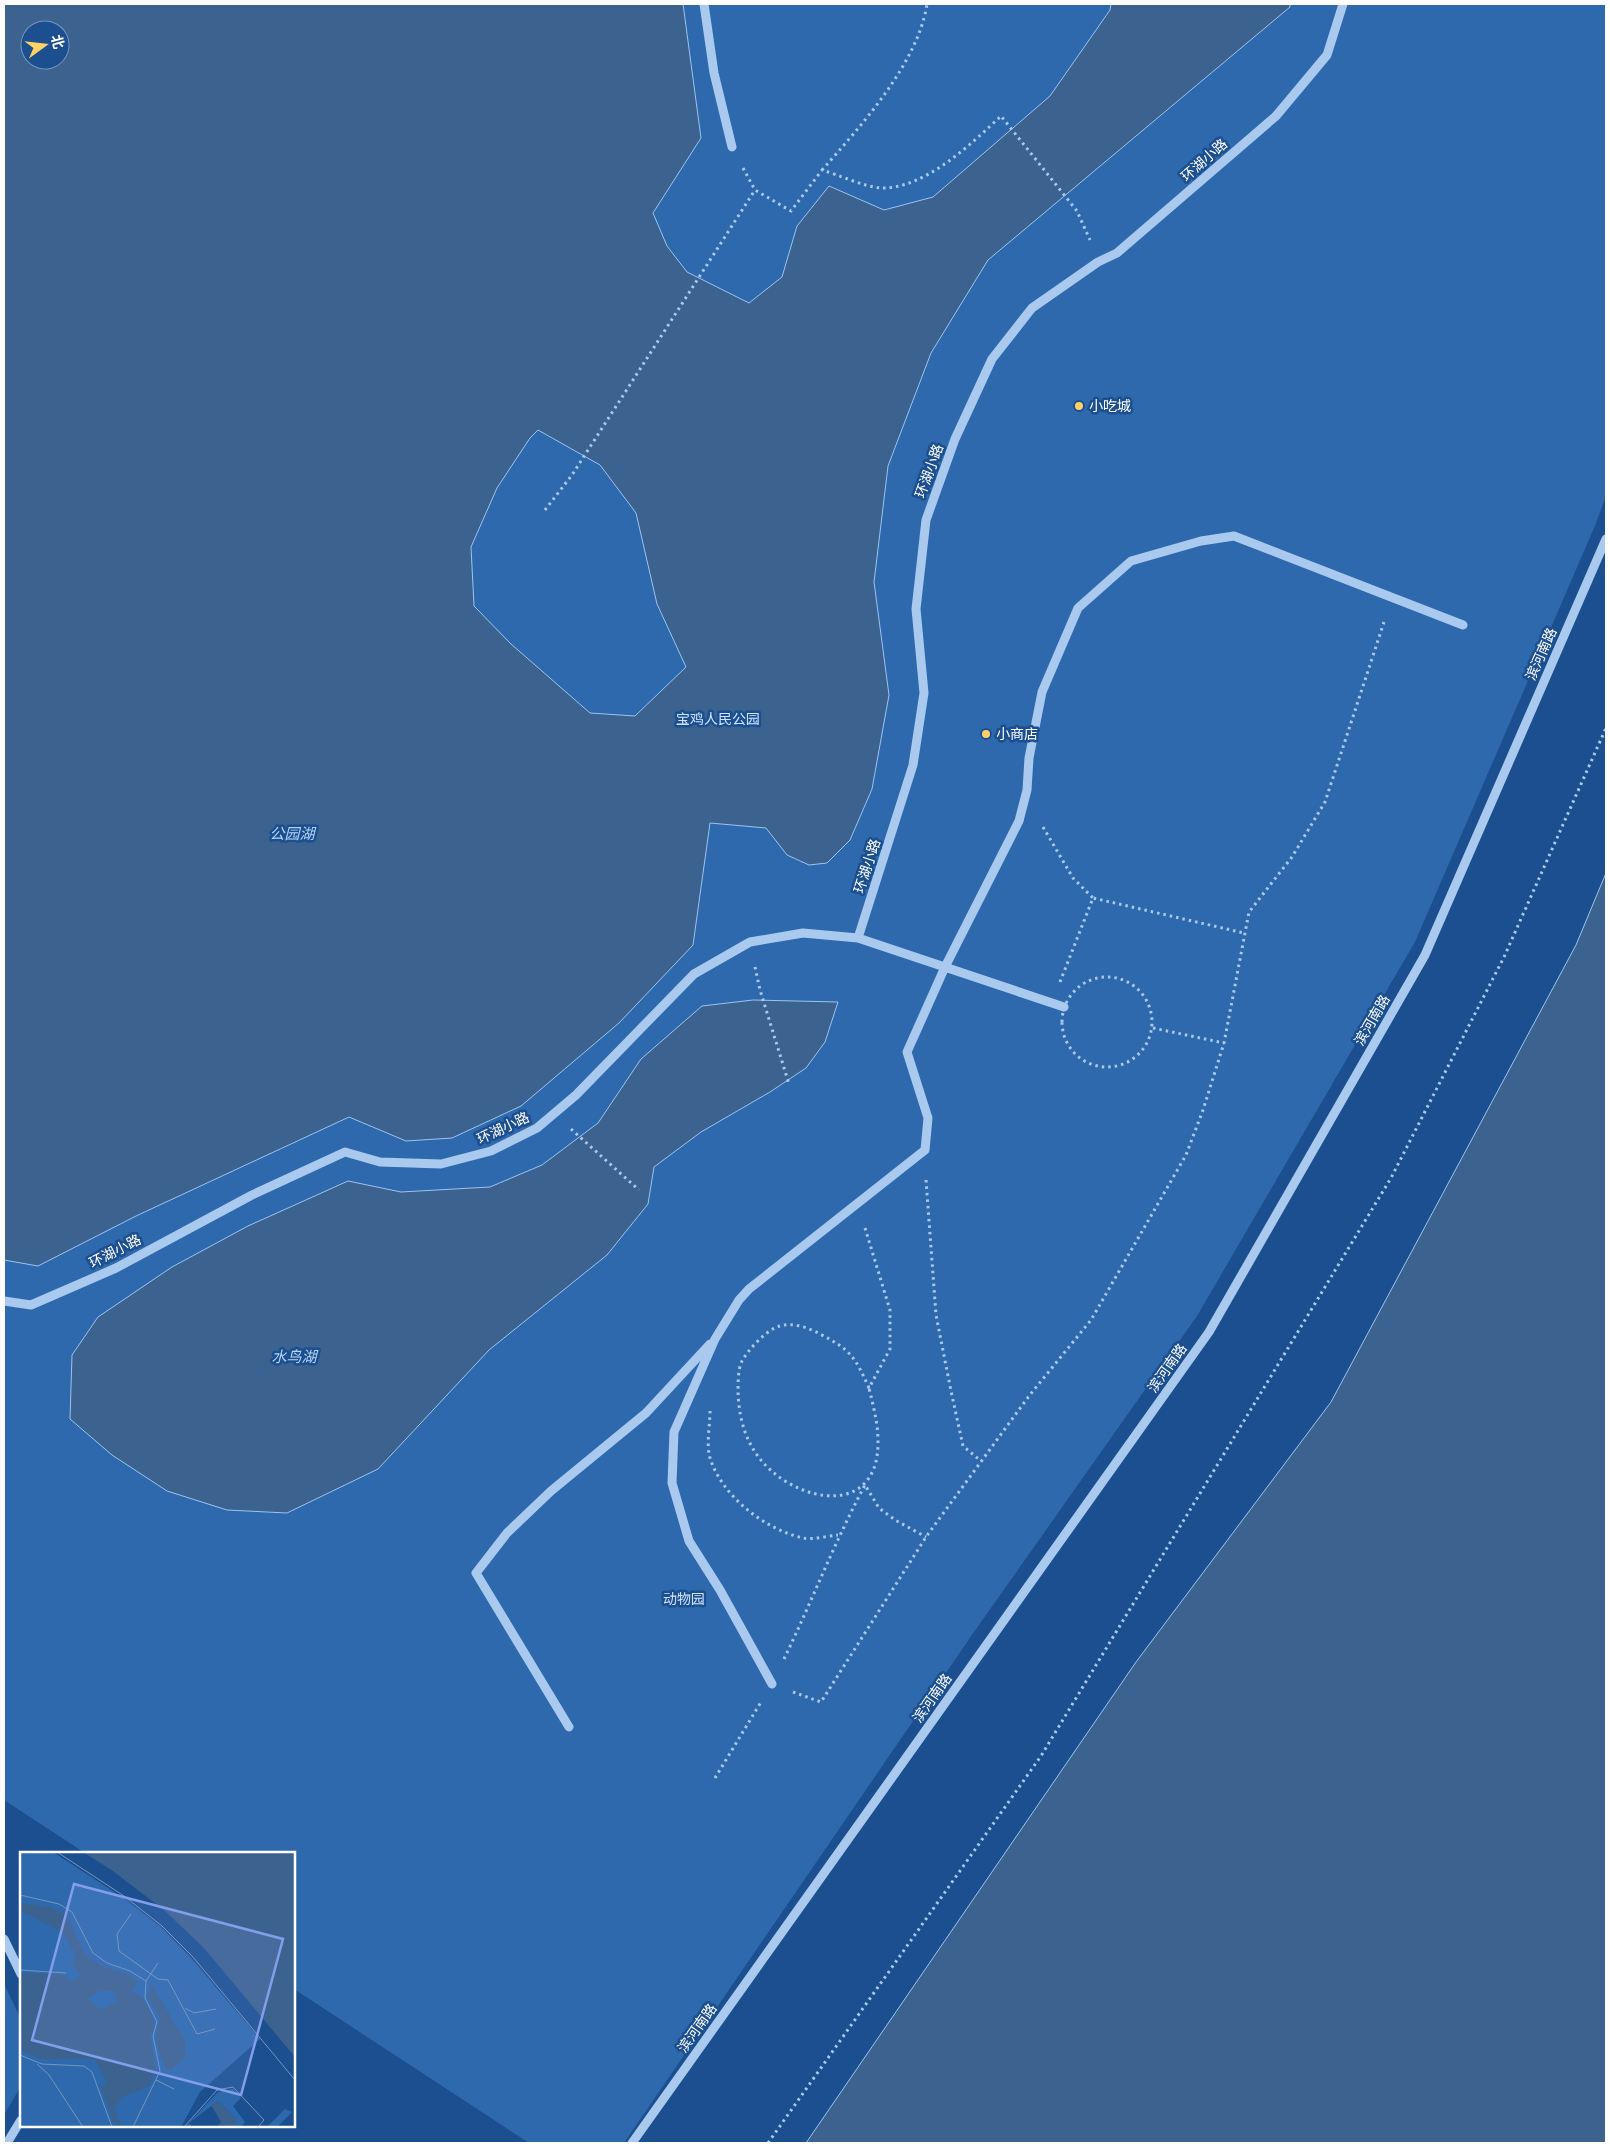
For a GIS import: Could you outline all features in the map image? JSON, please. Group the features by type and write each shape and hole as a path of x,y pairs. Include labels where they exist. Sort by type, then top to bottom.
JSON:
{"street":[{"path":"704,4 714,72 732,147"},
{"name":"环湖小路","path":"4,1301 31,1304 116,1268 252,1195 345,1152 380,1162 442,1164 491,1151 537,1128 576,1095 694,974 750,942 803,934 858,938 913,765 924,693 916,609 926,520 955,440 992,359 1032,308 1124,246 1276,116 1327,55 1343,4"},
{"path":"772,1684 720,1590 689,1541 672,1484 674,1432 715,1339 749,1289 925,1150 928,1118 907,1052 945,967 1019,821 1027,790 1029,758 1042,692 1078,608 1131,561 1201,541 1234,536 1463,625"},
{"name":"滨河南路","path":"632,2143 1208,1332 1425,955 1606,539"},
{"path":"858,938 1064,1007"},
{"path":"569,1727 476,1573 507,1533 550,1491 646,1413 715,1339"},
{"path":"4,1939 20,1972"},
{"path":"7,2143 20,2122"}],"path":[{"path":"732,147 755,190 791,211 822,170 860,127 898,76 925,20 927,4"},
{"path":"822,170 880,188 903,186 953,160 1001,116 1077,210 1098,262"},
{"path":"545,510 589,448 714,258 755,190"},
{"path":"772,1684 821,1702 926,1537 1029,1396 1091,1320 1186,1155 1203,1110 1224,1043 1249,912 1292,856 1325,802 1393,598"},
{"path":"768,2143 1042,1756 1390,1178 1504,957 1606,728"},
{"path":"1027,790 1036,816 1074,878 1093,898 1244,933"},
{"path":"1051,1004 1093,898"},
{"path":"1108,976 1121,979 1135,986 1144,996 1150,1009 1153,1028 1141,1052 1129,1061 1114,1066 1099,1066 1085,1061 1073,1051 1065,1038 1062,1023 1064,1007 1071,995 1081,985 1094,979 1108,976"},
{"path":"760,990 789,1084"},
{"path":"1153,1028 1224,1043"},
{"path":"554,1114 640,1190"},
{"path":"925,1150 929,1237 936,1315 963,1446 982,1462"},
{"path":"856,1204 871,1244 890,1310 890,1349 869,1388"},
{"path":"715,1778 772,1684 821,1582 838,1535 874,1467 878,1442 869,1388 856,1358 833,1341 807,1327 780,1326 759,1340 741,1363 738,1408 745,1438 757,1457 774,1474 798,1489 820,1497 844,1496 864,1485"},
{"path":"709,1456 724,1488 752,1512 779,1530 805,1538 838,1535"},
{"path":"864,1485 879,1508 895,1520 926,1537"}],"green space":[{"name":"宝鸡人民公园","path":"4,4 1606,4 1606,496 1594,528 1415,942 1197,1316 974,1632 624,2143 529,2143 295,1990 295,1852 83,1852 4,1800"},
{"path":"4,1984 20,2017 20,2088 4,2115"}],"water":[{"name":"公园湖","path":"4,4 683,4 701,138 653,213 667,246 687,272 749,303 782,277 797,226 829,186 884,210 933,197 1050,96 1110,10 1111,4 1290,4 1290,7 988,260 931,353 888,466 874,582 889,695 872,789 850,840 827,863 809,865 787,855 766,828 710,823 693,945 619,1023 521,1106 452,1138 406,1141 349,1117 136,1216 38,1266 4,1260","holes":["538,430 600,465 636,513 657,604 686,667 635,716 590,713 511,644 474,606 471,547 497,488 530,438"]},
{"path":"1606,873 1606,2143 806,2143 1136,1662 1331,1402 1576,945"},
{"name":"水鸟湖","path":"753,1000 838,1002 825,1042 806,1068 770,1092 701,1132 654,1167 648,1204 607,1255 489,1350 378,1469 287,1513 227,1510 167,1491 112,1455 70,1419 72,1355 98,1317 172,1267 248,1226 348,1181 401,1192 490,1187 542,1165 598,1123 641,1059 702,1006"}],"place":[{"name":"小吃城","path":"1079,406"},
{"name":"小商店","path":"986,734"}],"park label":[{"name":"动物园","path":"684,1599"}]}
